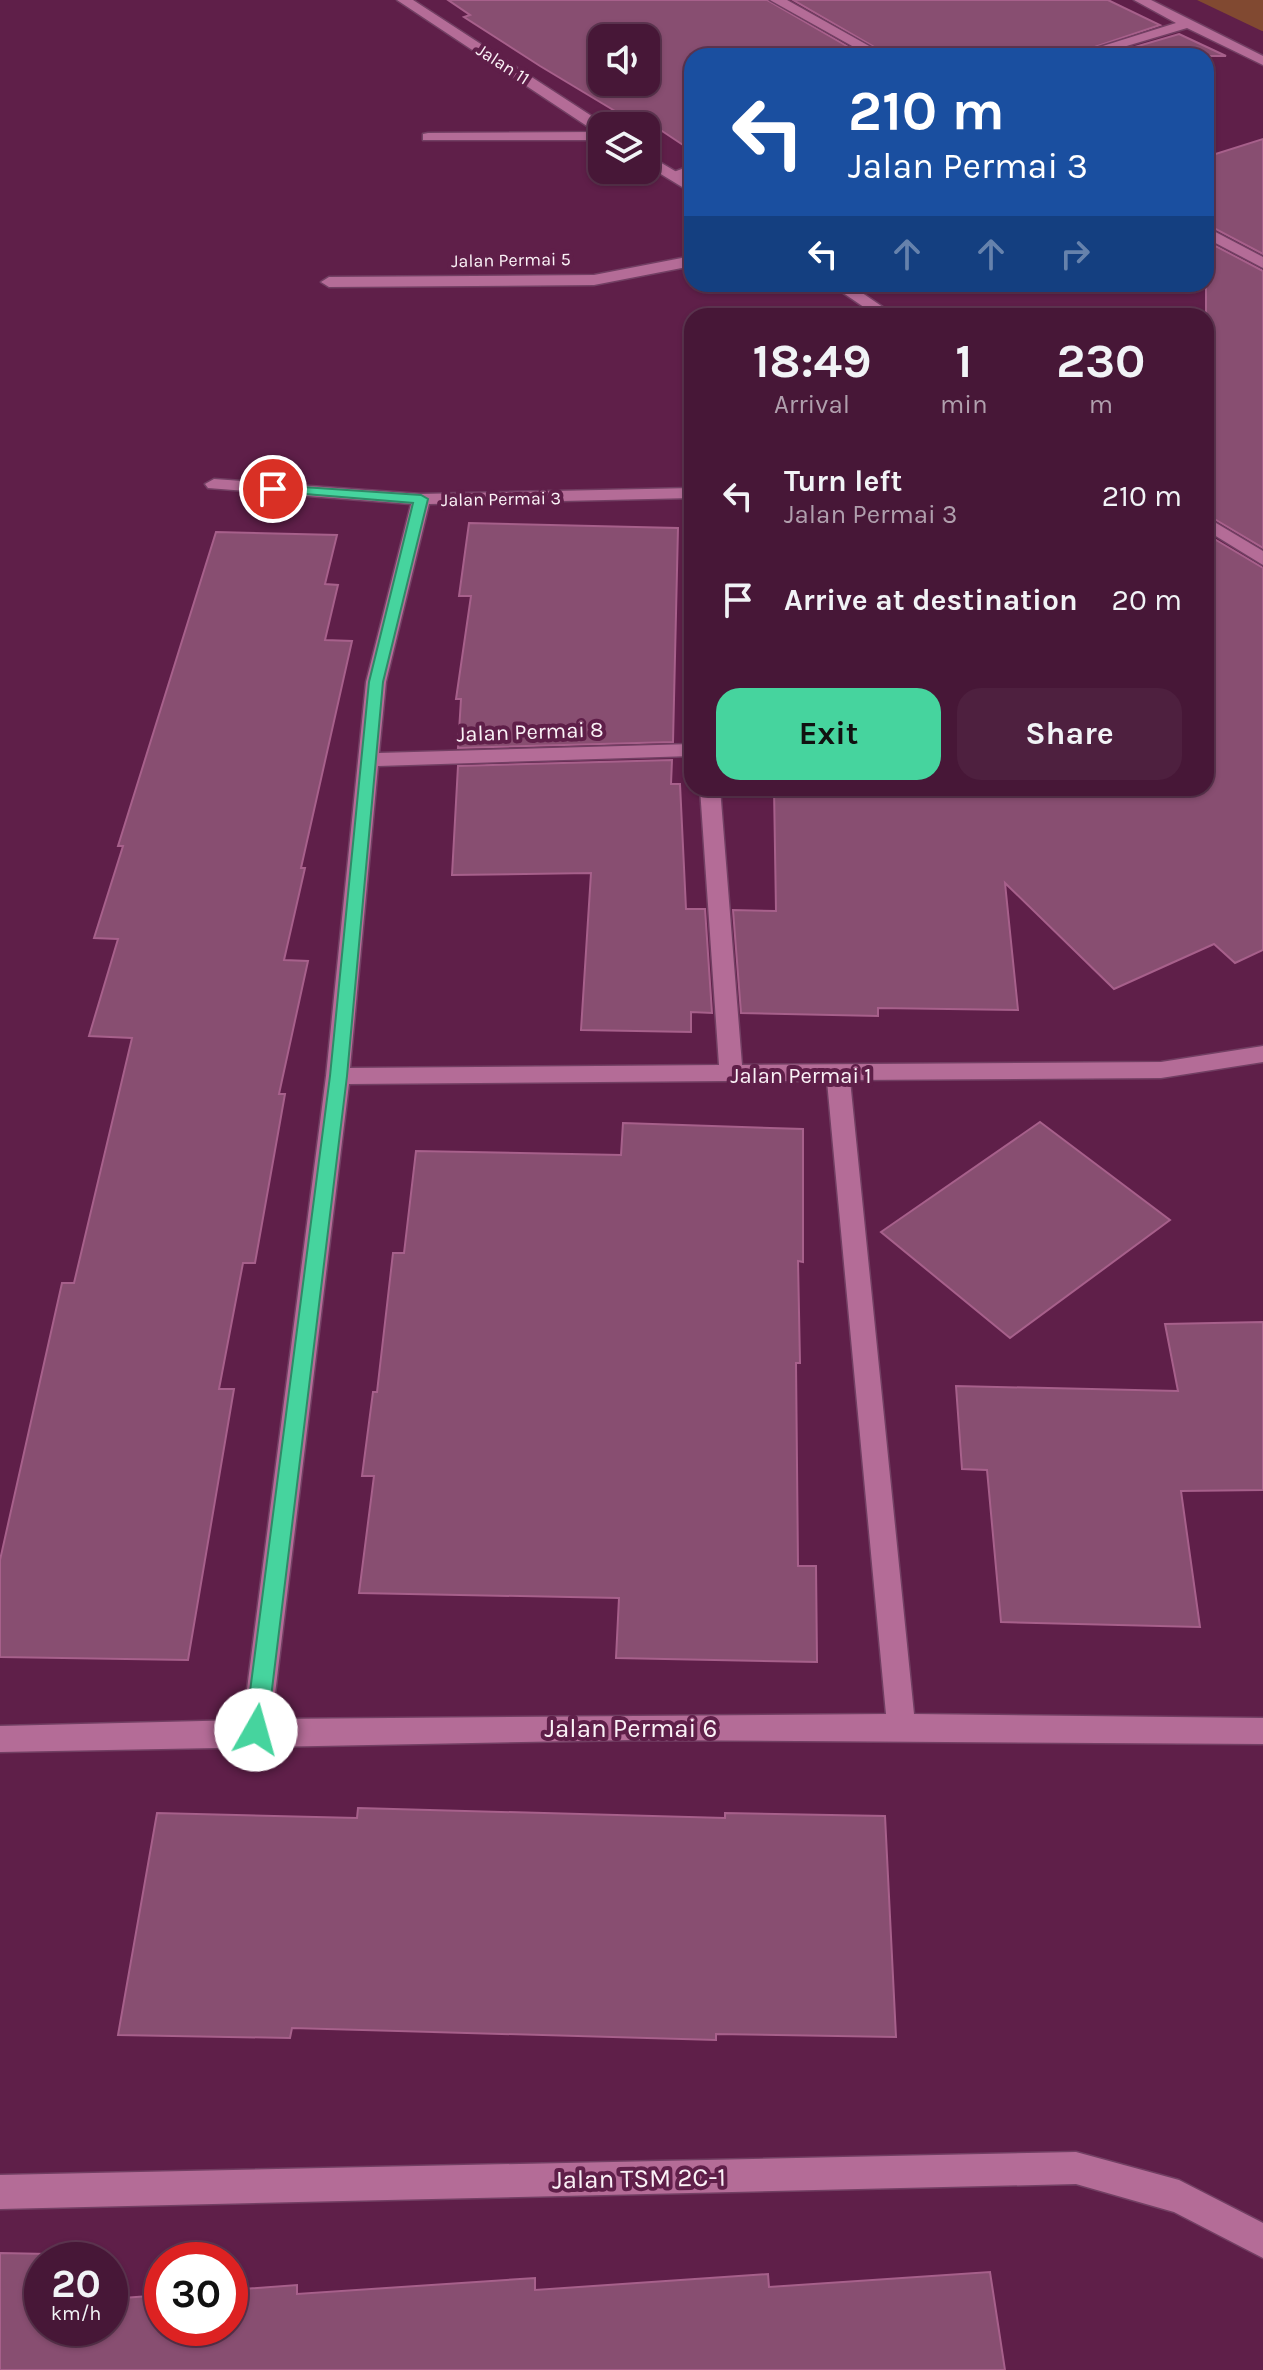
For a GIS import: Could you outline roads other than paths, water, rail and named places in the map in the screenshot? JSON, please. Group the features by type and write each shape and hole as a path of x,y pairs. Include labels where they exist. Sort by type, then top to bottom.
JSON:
{"street":[{"name":"Jalan 11","path":"404,0 588,120"},
{"path":"777,0 865,48"},
{"path":"1141,0 1263,61"},
{"path":"1105,48 1187,24"},
{"path":"428,137 588,136"},
{"path":"660,167 684,183"},
{"path":"673,175 684,172"},
{"path":"1214,236 1263,263"},
{"name":"Jalan Permai 5","path":"329,282 594,280 684,263"},
{"path":"850,292 876,308"},
{"name":"Jalan Permai 3","path":"214,484 421,499 684,493"},
{"path":"256,1730 338,1076 376,682 421,499"},
{"path":"1214,527 1263,559"},
{"name":"Jalan Permai 8","path":"369,760 684,750"},
{"path":"711,796 731,1075"},
{"name":"Jalan Permai 1","path":"338,1076 838,1075 1161,1070 1263,1054"},
{"path":"838,1075 901,1725"},
{"name":"Jalan Permai 6","path":"0,1739 256,1730 901,1725 1263,1731"},
{"name":"Jalan TSM 2C-1","path":"0,2192 1076,2168 1179,2197 1263,2241"}]}
